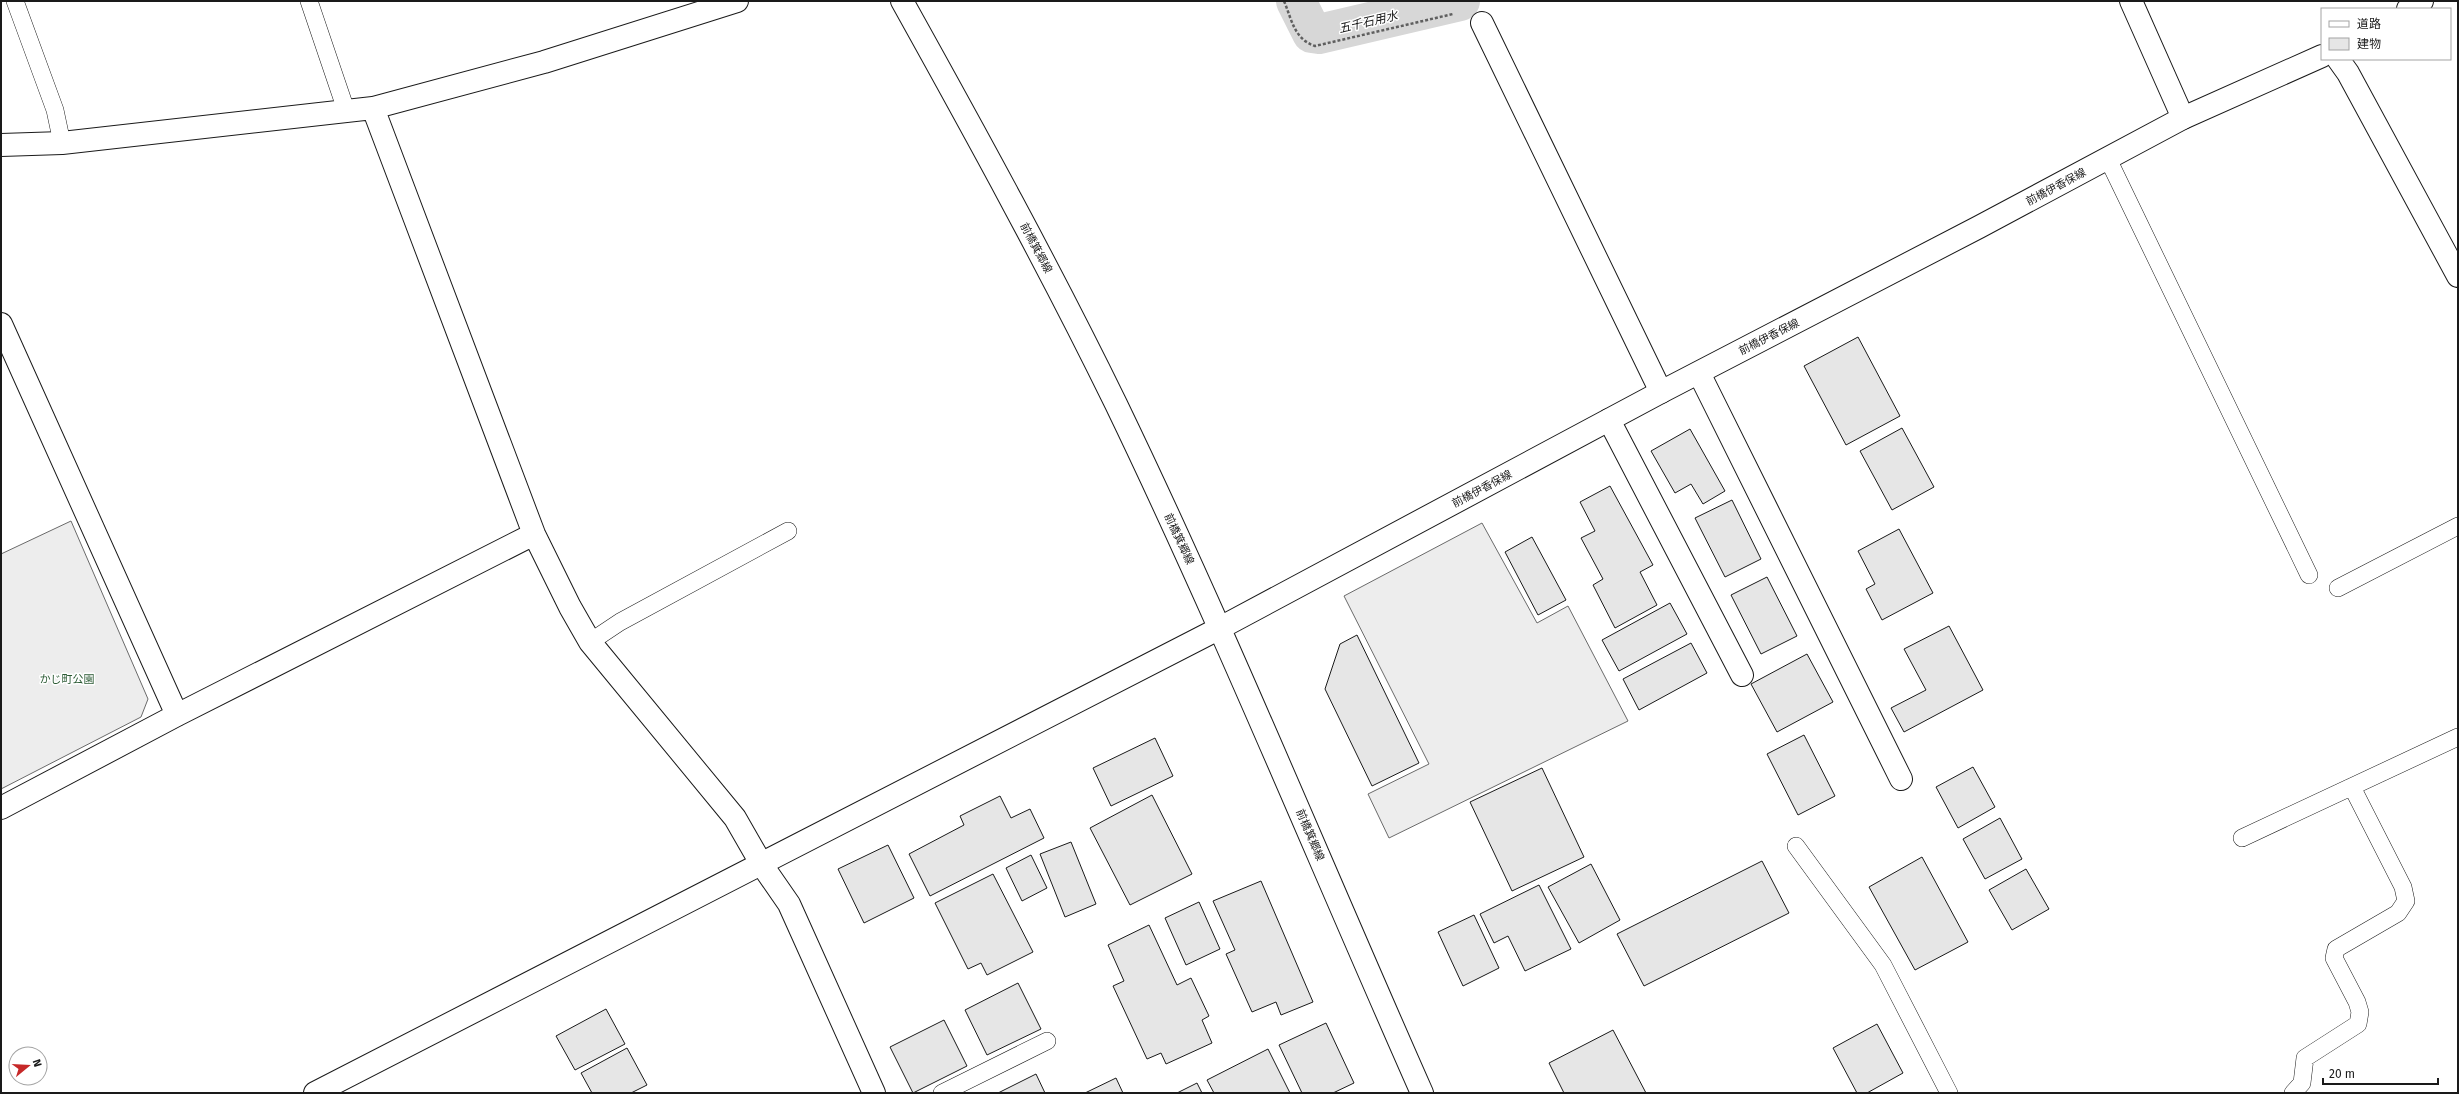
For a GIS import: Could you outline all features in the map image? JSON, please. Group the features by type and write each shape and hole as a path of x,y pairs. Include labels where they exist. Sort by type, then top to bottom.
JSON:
{"street":[{"path":"1,145 62,143 347,113 373,108 536,64 737,1"},
{"name":"前橋箕郷線","path":"902,1 1061,294 1116,404 1220,628 1422,1093"},
{"path":"2131,1 2183,118"},
{"path":"2410,8 2422,1"},
{"path":"1482,23 1661,392"},
{"name":"前橋伊香保線","path":"315,1093 762,865 1002,739 1220,628 1661,392 2108,160 2183,118 2321,56"},
{"path":"2339,60 2348,73 2458,276"},
{"path":"373,108 534,534 590,642 735,818 762,865 788,904 874,1093"},
{"path":"1,324 177,715"},
{"path":"1699,373 1901,779"},
{"path":"1609,420 1742,675"},
{"path":"1,808 177,715 534,534"}],"lane":[{"path":"15,1 55,110 62,143"},
{"path":"309,1 347,113"},
{"path":"2108,160 2309,575"},
{"path":"2338,588 2458,526"},
{"path":"590,642 620,622 788,531"},
{"path":"2242,838 2458,737"},
{"path":"2293,1093 2302,1083 2305,1058 2358,1024 2360,1012 2334,958 2336,949 2398,913 2406,901 2403,887 2352,787"},
{"path":"1796,846 1883,965 1948,1093"},
{"path":"942,1093 1047,1041"}],"path":[{"path":"1284,1 1299,37 1303,42 1314,46 1472,10 1482,23"}],"shaded area":[{"name":"かじ町公園","path":"71,521 148,699 141,717 1,789 1,554"},
{"path":"1482,523 1537,623 1568,606 1628,721 1389,838 1368,794 1429,764 1344,596"}],"building":[{"path":"1858,337 1900,416 1846,445 1804,366"},
{"path":"1902,428 1934,487 1892,510 1860,451"},
{"path":"1690,429 1725,491 1703,504 1691,484 1675,493 1651,451"},
{"path":"1610,486 1653,565 1640,572 1657,605 1615,628 1593,585 1603,579 1581,538 1595,531 1580,502"},
{"path":"1732,500 1761,559 1725,577 1695,518"},
{"path":"1899,529 1933,593 1882,620 1866,589 1875,584 1858,551"},
{"path":"1532,537 1566,600 1538,615 1505,552"},
{"path":"1767,577 1797,636 1761,654 1731,595"},
{"path":"1670,603 1687,634 1619,671 1602,640"},
{"path":"1949,626 1983,690 1904,732 1891,708 1926,690 1904,649"},
{"path":"1357,635 1419,763 1372,786 1325,689 1340,644"},
{"path":"1691,643 1707,673 1639,710 1623,679"},
{"path":"1807,654 1833,702 1777,732 1751,684"},
{"path":"1804,735 1835,796 1798,815 1767,754"},
{"path":"1155,738 1173,776 1111,806 1093,768"},
{"path":"1973,767 1995,807 1958,828 1936,787"},
{"path":"1542,768 1584,857 1512,891 1470,802"},
{"path":"1152,795 1192,874 1130,905 1090,828"},
{"path":"1000,796 1011,818 1030,809 1044,838 930,896 909,854 964,825 960,816"},
{"path":"2000,818 2022,859 1985,879 1963,839"},
{"path":"1071,842 1096,904 1065,917 1040,854"},
{"path":"888,845 914,898 864,923 838,869"},
{"path":"1031,855 1047,888 1022,901 1006,868"},
{"path":"1922,857 1968,942 1915,970 1869,887"},
{"path":"1762,861 1789,913 1644,986 1617,934"},
{"path":"1591,864 1620,920 1579,943 1548,887"},
{"path":"2026,869 2049,909 2012,930 1989,890"},
{"path":"993,874 1033,952 987,975 981,963 968,969 935,903"},
{"path":"1261,881 1313,1002 1281,1015 1276,1002 1252,1012 1226,954 1235,950 1213,901"},
{"path":"1539,885 1571,949 1525,971 1508,936 1494,943 1480,914"},
{"path":"1199,902 1220,949 1186,965 1165,918"},
{"path":"1474,915 1499,968 1463,986 1438,932"},
{"path":"1149,925 1177,985 1191,978 1209,1016 1202,1020 1212,1043 1166,1064 1161,1053 1147,1059 1113,986 1124,981 1108,945"},
{"path":"1018,983 1041,1029 987,1055 965,1010"},
{"path":"606,1009 625,1044 575,1070 556,1036"},
{"path":"944,1020 967,1066 913,1093 890,1047"},
{"path":"1326,1023 1354,1083 1333,1093 1302,1093 1279,1045"},
{"path":"1877,1024 1903,1073 1867,1093 1857,1093 1833,1048"},
{"path":"1613,1030 1646,1093 1564,1093 1549,1063"},
{"path":"627,1048 647,1085 631,1093 592,1093 581,1073"},
{"path":"1268,1049 1290,1093 1214,1093 1207,1080"},
{"path":"1036,1074 1045,1093 998,1093"},
{"path":"1116,1078 1123,1093 1085,1093"},
{"path":"1197,1083 1202,1093 1177,1093"}],"waterway":[{"name":"五千石用水","path":"1296,1 1312,33 1319,34 1460,1"}]}
